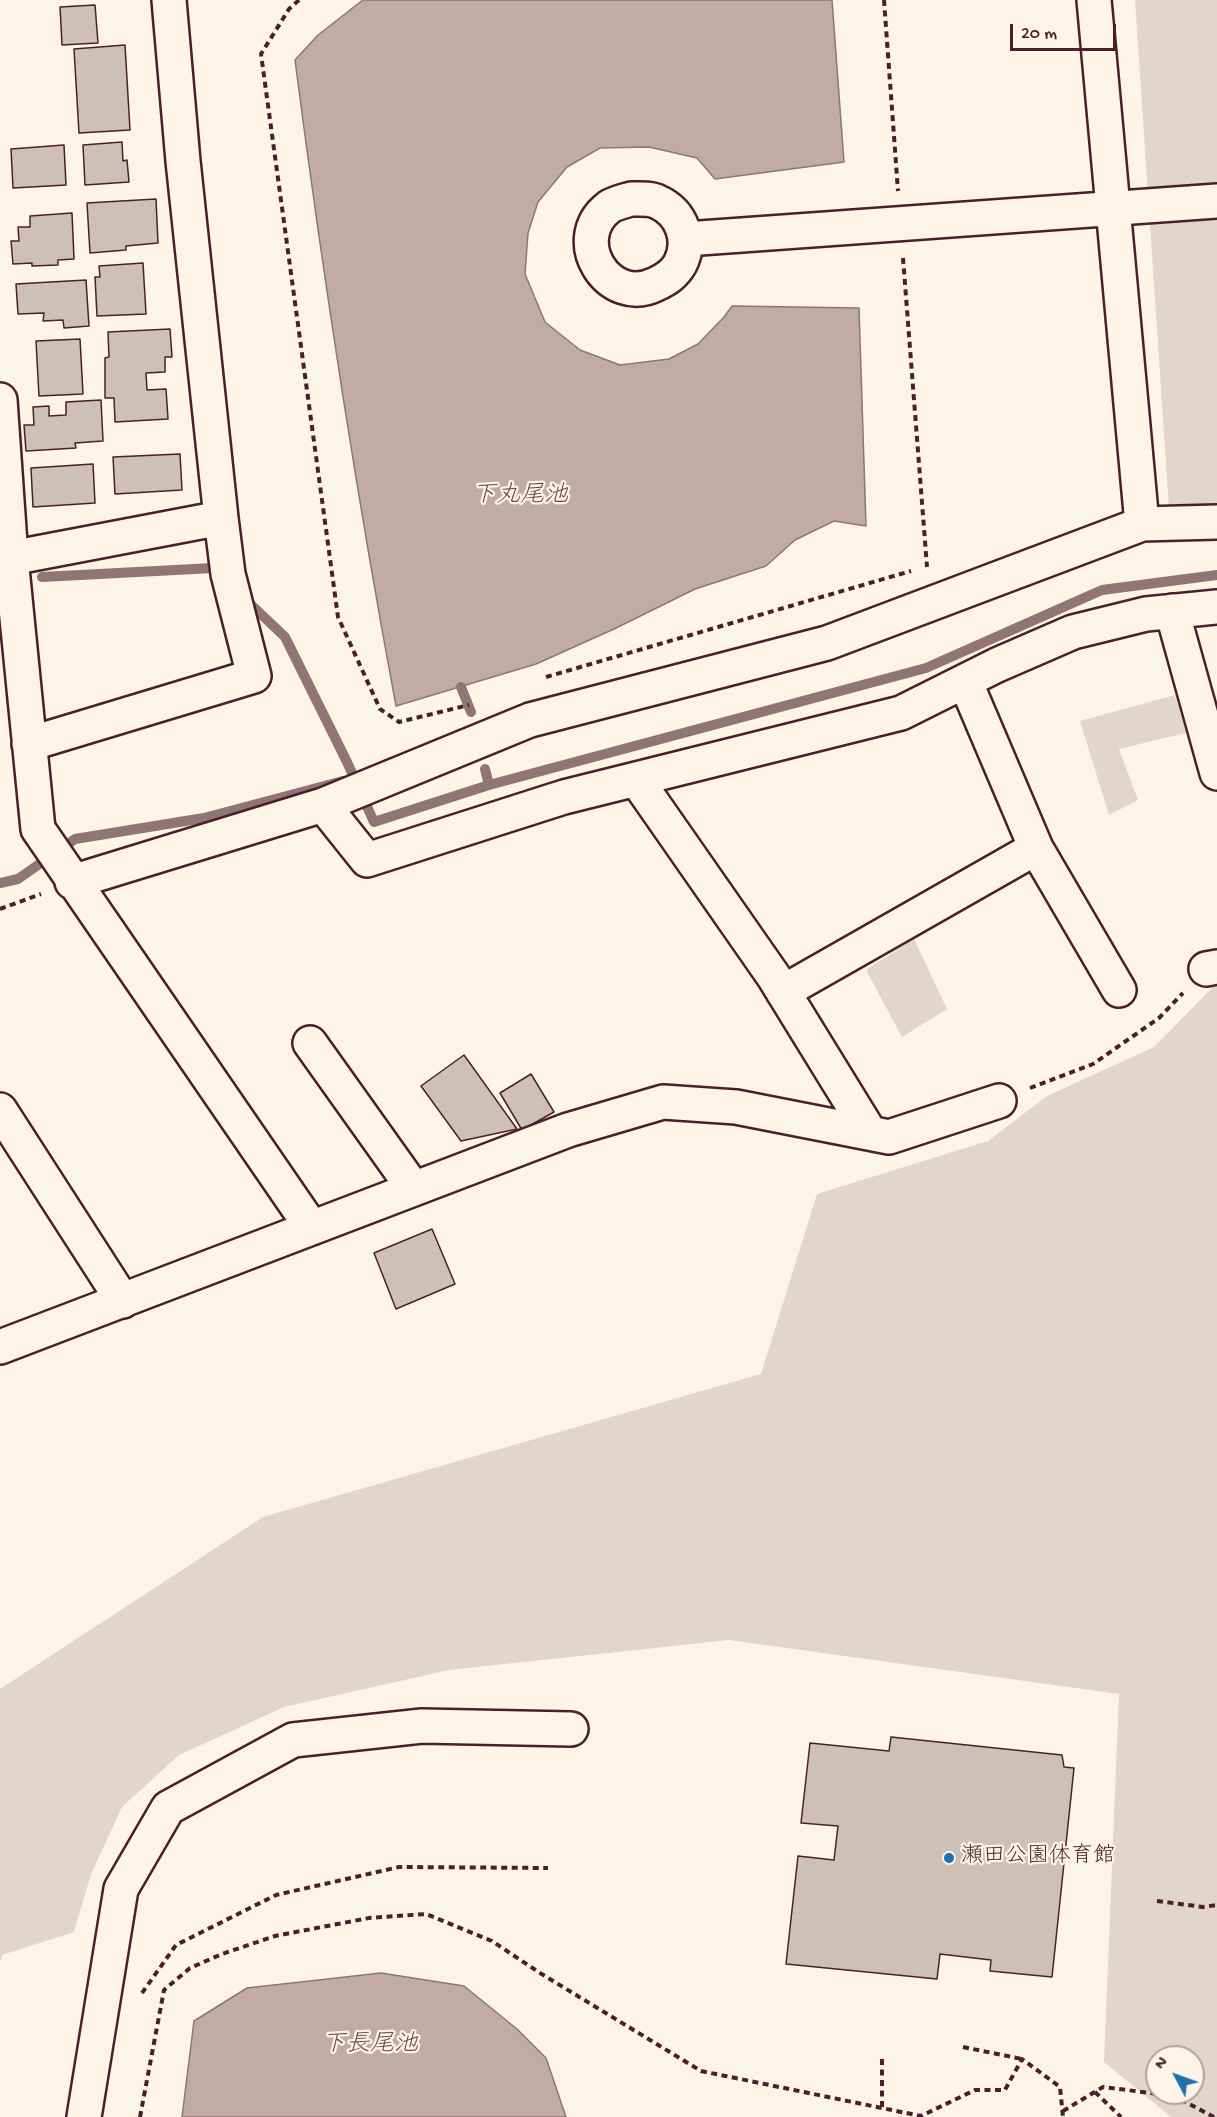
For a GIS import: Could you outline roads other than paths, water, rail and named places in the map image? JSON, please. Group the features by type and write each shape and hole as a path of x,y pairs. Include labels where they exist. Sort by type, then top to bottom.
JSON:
{"street":[{"path":"29,744 254,676 228,574 183,161 169,0"},
{"path":"1094,0 1142,524"},
{"path":"686,239 1217,201"},
{"path":"0,400 5,559 38,829 312,1228"},
{"path":"5,559 221,518"},
{"path":"69,877 348,795 530,720 827,643 1142,524 1217,522"},
{"path":"348,795 367,860 564,797 901,713 997,665 1073,632 1146,614 1217,607"},
{"path":"1172,611 1217,773"},
{"path":"965,681 1036,848 1119,990"},
{"path":"636,779 783,992 870,1133"},
{"path":"783,992 1036,848"},
{"path":"310,1043 414,1189"},
{"path":"0,1347 568,1130 663,1102 736,1107 889,1137 999,1101"},
{"path":"0,1110 123,1301"},
{"path":"84,2117 121,1889 168,1809 293,1740 422,1726 571,1729"}],"water":[{"name":"下丸尾池","path":"363,0 832,0 844,162 715,179 697,158 649,147 600,148 567,167 538,202 528,233 525,274 545,322 580,350 620,365 669,359 698,344 732,306 859,308 866,526 834,521 795,540 766,566 695,589 536,664 396,706 341,384 295,60 318,35"},
{"name":"下長尾池","path":"381,1973 464,1986 517,2029 546,2058 566,2117 182,2117 194,2021 247,1988"}],"waterway":[{"path":"42,577 213,568 220,575"},
{"path":"244,598 285,637 374,822 489,785 926,668 1102,590 1217,575"},
{"path":"461,687 471,712"},
{"path":"485,769 489,785"},
{"path":"0,883 18,879 75,839 204,818 343,781"}],"place":[{"name":"瀬田公園体育館","path":"949,1858"}]}
